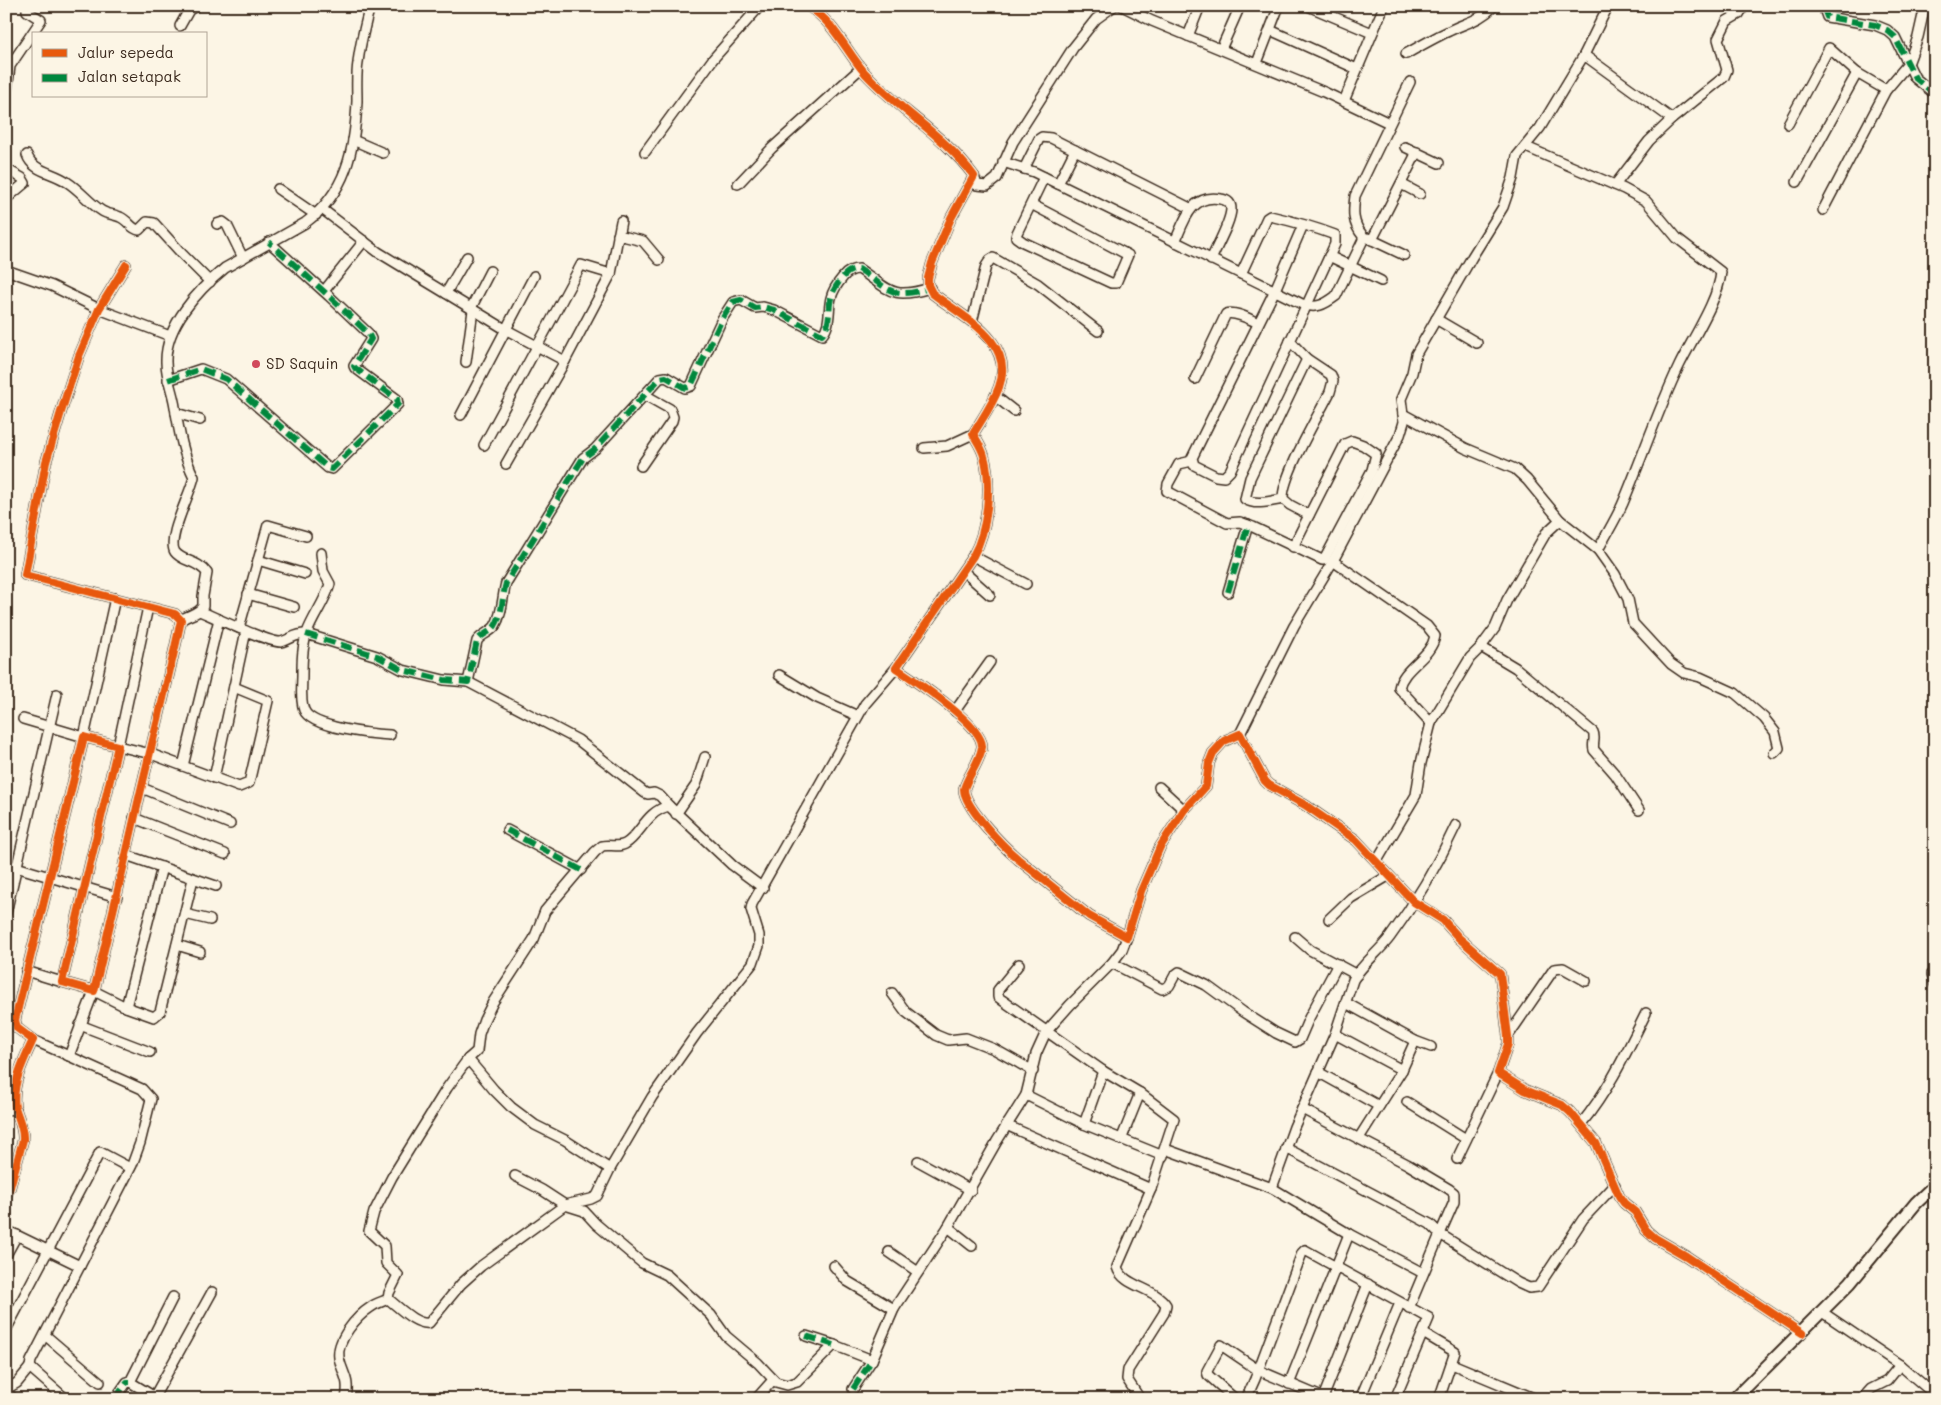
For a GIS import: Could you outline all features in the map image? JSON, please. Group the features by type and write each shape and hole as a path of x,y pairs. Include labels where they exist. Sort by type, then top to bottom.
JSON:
{"street":[{"path":"27,6 27,11 41,20 34,32"},
{"path":"180,26 189,10 196,6"},
{"path":"181,620 200,611 203,606 202,596 207,573 198,563 177,554 173,550 178,518 194,477 186,462 168,380 166,358 170,336 189,306 225,268 269,242 293,232 319,212 338,187 348,161 353,140 357,104 358,64 363,31 370,6"},
{"path":"645,152 713,59 760,6"},
{"path":"808,6 831,25 861,68 949,147 974,176 977,185 987,186 997,178 1014,142 1084,32 1096,19 1114,6"},
{"path":"1122,6 1188,36 1257,63 1344,101 1389,123"},
{"path":"1188,36 1200,6"},
{"path":"1220,49 1240,6"},
{"path":"1257,63 1279,6"},
{"path":"1308,6 1372,34"},
{"path":"1344,101 1384,6"},
{"path":"1406,54 1450,30 1487,14 1494,6"},
{"path":"853,1389 872,1360 894,1310 971,1190 983,1164 1026,1095 1036,1054 1046,1032 1081,993 1112,963 1122,950 1141,891 1155,857 1184,810 1206,786 1208,763 1214,753 1224,741 1240,734 1294,626 1333,561 1400,435 1404,422 1401,398 1412,373 1416,354 1503,206 1513,178 1517,156 1526,147 1584,55 1608,6"},
{"path":"1615,185 1649,141 1672,118 1724,77 1727,70 1718,39 1727,21 1738,14 1744,6"},
{"path":"1823,6 1827,17 1875,25 1887,30 1895,38 1915,78 1935,94"},
{"path":"1823,210 1886,90 1908,64 1918,36 1925,6"},
{"path":"1270,30 1357,69"},
{"path":"6,99 10,66 32,34"},
{"path":"1788,124 1829,48 1857,73 1886,90"},
{"path":"1584,55 1672,118"},
{"path":"738,184 772,148 861,68"},
{"path":"1797,182 1857,73"},
{"path":"1404,255 1363,236 1356,228 1353,212 1355,196 1410,82"},
{"path":"1024,169 1039,139 1042,136 1051,138 1190,208"},
{"path":"353,140 383,152"},
{"path":"1405,147 1440,163"},
{"path":"1526,147 1615,185 1646,201 1677,238 1722,272 1714,296 1695,338 1680,364 1664,399 1622,505 1598,550"},
{"path":"1058,184 1075,150"},
{"path":"1372,240 1416,152"},
{"path":"27,154 37,169 63,179 76,188 102,212 119,216 139,230 148,222 154,223 183,256 210,282"},
{"path":"1003,162 1044,177 1306,305 1318,307 1328,303 1336,296 1363,236"},
{"path":"6,169 22,178 25,183 6,199"},
{"path":"924,448 948,446 973,434 995,396 1002,378 1000,356 994,342 972,322 942,301 930,288 928,278 951,218 974,176"},
{"path":"1031,204 1128,255 1116,283 1102,279 1016,237 1031,204 1044,177"},
{"path":"1400,184 1420,194"},
{"path":"278,189 319,212 378,252 505,329 565,362"},
{"path":"1175,242 1190,208 1203,201 1222,199 1228,202 1231,207 1230,216 1211,260"},
{"path":"1192,461 1194,465 1216,476 1224,477 1230,471 1335,244 1335,235 1270,216 1267,218 1241,274"},
{"path":"506,464 565,362 611,274 621,221"},
{"path":"217,224 223,222 228,225 242,258"},
{"path":"1192,461 1303,225"},
{"path":"618,234 643,241 659,260"},
{"path":"324,291 364,241"},
{"path":"168,380 201,370 226,379 328,468 335,467 398,401 355,368 355,363 369,344 368,333 269,242"},
{"path":"1329,256 1381,281"},
{"path":"446,293 467,257"},
{"path":"972,322 986,266 993,258 1038,284 1098,331"},
{"path":"126,265 99,309 79,356 46,462 25,575 175,614 181,620"},
{"path":"484,445 581,265 611,274"},
{"path":"468,682 477,641 480,636 491,630 496,624 506,583 583,458 595,449 663,376 686,388 691,386 722,319 733,302 741,300 755,308 763,306 774,310 822,335 827,326 831,299 836,286 846,273 854,269 859,269 889,290 901,294 910,294 930,288"},
{"path":"6,270 52,286 99,309 170,336"},
{"path":"466,362 472,309 490,271"},
{"path":"461,415 534,276"},
{"path":"1195,379 1226,314 1229,312 1258,323"},
{"path":"1436,319 1477,343"},
{"path":"1283,500 1283,491 1290,471 1330,392 1333,381 1331,374 1307,359 1290,341"},
{"path":"1307,359 1250,478 1245,499 1258,502 1283,500 1309,515"},
{"path":"641,466 673,417 670,408 645,395"},
{"path":"995,396 1014,412"},
{"path":"176,413 200,420"},
{"path":"1403,414 1464,448 1516,470 1527,480 1560,520 1598,550 1615,574 1628,600 1633,623 1640,632 1671,664 1684,673 1700,676 1730,690 1764,718 1775,732 1779,742 1779,748 1774,753"},
{"path":"388,1300 418,1321 425,1324 429,1323 472,1274 565,1205 594,1198 600,1190 610,1169 652,1097 674,1064 753,963 759,935 751,909 752,904 763,888 858,716 870,698 896,668 973,556 984,526 987,489 986,463 973,434"},
{"path":"1192,461 1179,464 1168,484 1167,491 1227,523 1240,522 1248,525 1324,560 1372,470 1376,454 1363,445 1352,441 1345,444 1294,546"},
{"path":"1377,861 1416,795 1421,763 1432,723 1470,658 1495,628 1507,600 1546,534 1560,520"},
{"path":"214,778 234,687 248,594 268,525 306,536"},
{"path":"1228,592 1248,525"},
{"path":"321,553 322,571 330,587 306,634 302,656 302,703 304,712 311,718 349,731 390,735"},
{"path":"973,556 1026,584"},
{"path":"258,560 305,574"},
{"path":"1333,561 1427,626 1435,636 1429,650 1402,678 1399,688 1432,723"},
{"path":"963,571 990,595"},
{"path":"248,594 294,607"},
{"path":"14,1399 7,1389 17,1383 30,1367 31,1361 130,1168 140,1143 151,1098 142,1089 33,1040 17,1028 15,1020 84,737 115,598"},
{"path":"62,982 118,746 148,607"},
{"path":"200,611 276,641 282,642 296,635 306,634 377,656 403,670 444,680 468,682 578,740 645,792 660,796 676,814 732,865 763,888"},
{"path":"183,766 220,619"},
{"path":"69,1056 94,991 181,620"},
{"path":"1481,647 1516,668 1593,732 1595,737 1594,750 1615,774 1639,810"},
{"path":"955,711 990,662"},
{"path":"896,668 955,711 975,731 982,745 964,789 967,801 1004,846 1089,916 1127,937"},
{"path":"779,675 817,698 858,716"},
{"path":"23,719 151,754 239,787 249,783 268,701 234,687"},
{"path":"6,913 51,727 57,694"},
{"path":"1240,734 1265,781 1338,826 1356,840 1414,902 1443,920 1459,938 1500,974 1508,1044 1498,1073 1457,1159"},
{"path":"676,814 696,785 705,757"},
{"path":"1159,787 1184,810"},
{"path":"142,788 230,824"},
{"path":"388,1300 389,1293 398,1275 386,1263 387,1250 385,1246 369,1231 374,1212 392,1177 426,1120 468,1059 476,1051 479,1034 493,1002 534,939 545,911 602,846 622,846 659,810 669,806"},
{"path":"134,818 225,854"},
{"path":"1272,1188 1286,1148 1335,1034 1356,974 1384,944 1414,902 1442,855 1456,825"},
{"path":"507,830 581,870"},
{"path":"126,855 216,886"},
{"path":"6,864 117,897"},
{"path":"126,1007 162,867"},
{"path":"1329,919 1351,898 1388,876"},
{"path":"26,971 94,991 126,1007 154,1017 158,1015 193,879"},
{"path":"184,914 210,920"},
{"path":"1295,937 1310,950 1356,974"},
{"path":"177,945 200,952"},
{"path":"1112,963 1162,989 1168,986 1174,975 1179,972 1185,974 1210,988 1243,1012 1294,1042 1300,1040 1309,1018 1338,964"},
{"path":"1019,964 998,990 998,997 1046,1032 1103,1071 1140,1093 1174,1118 1151,1189 1117,1267 1122,1276 1160,1298 1166,1305 1164,1313 1128,1370 1127,1380 1140,1399"},
{"path":"1508,1036 1554,968 1563,968 1586,981"},
{"path":"1932,974 1935,984"},
{"path":"892,993 906,1012 936,1035 948,1040 966,1038 994,1049 1033,1072"},
{"path":"1346,1003 1431,1047"},
{"path":"1582,1124 1617,1071 1646,1013"},
{"path":"80,1025 150,1052"},
{"path":"1335,1034 1402,1070"},
{"path":"6,1195 10,1187 24,1134 11,1096 33,1040"},
{"path":"1358,1138 1402,1070 1415,1040"},
{"path":"468,1059 511,1107 535,1125 565,1140 610,1169"},
{"path":"1084,1124 1103,1071"},
{"path":"1318,1072 1379,1106"},
{"path":"1498,1073 1525,1090 1562,1105 1582,1124 1601,1150 1624,1203 1635,1212 1646,1230 1655,1238 1686,1256 1802,1333"},
{"path":"1122,1140 1140,1093"},
{"path":"1026,1095 1084,1124 1122,1140 1272,1188 1349,1234 1423,1273"},
{"path":"1407,1102 1466,1139"},
{"path":"6,1110 16,1109"},
{"path":"1302,1109 1407,1164 1454,1193 1454,1202 1409,1308"},
{"path":"1006,1125 1151,1189"},
{"path":"1286,1148 1430,1224 1440,1234 1518,1283 1534,1288 1542,1283 1583,1219 1615,1185"},
{"path":"6,1330 100,1152 130,1168"},
{"path":"918,1161 971,1190"},
{"path":"515,1176 565,1205 584,1211 596,1224 642,1263 667,1275 712,1315 726,1336 758,1363 775,1381 787,1385 797,1382 834,1345"},
{"path":"1734,1399 1822,1312 1871,1258 1916,1203 1935,1185"},
{"path":"948,1227 972,1246"},
{"path":"6,1230 80,1266"},
{"path":"1289,1384 1349,1234"},
{"path":"6,1256 17,1236"},
{"path":"1246,1399 1304,1250 1309,1251 1429,1318 1394,1399"},
{"path":"888,1252 918,1272"},
{"path":"834,1266 847,1281 894,1310"},
{"path":"1235,1399 1208,1375 1207,1371 1221,1345 1258,1370 1324,1398 1368,1284"},
{"path":"130,1382 156,1398 212,1292"},
{"path":"115,1399 127,1382 130,1382 173,1296"},
{"path":"346,1399 348,1381 339,1356 340,1345 364,1312 376,1304 388,1300"},
{"path":"1360,1399 1400,1303"},
{"path":"1822,1312 1900,1365 1935,1396"},
{"path":"1423,1333 1454,1350 1455,1354 1439,1399"},
{"path":"45,1335 100,1382"},
{"path":"806,1336 872,1360"},
{"path":"1452,1364 1536,1399"},
{"path":"1862,1399 1871,1389 1887,1381 1900,1365"},
{"path":"30,1367 66,1399"},
{"path":"756,1399 768,1385 775,1381"}],"marked path":[{"path":"1823,6 1827,17 1875,25 1887,30 1895,37 1915,78 1935,94"},
{"path":"168,380 201,369 226,379 328,468 332,469 398,404 397,399 354,366 371,339 368,333 269,242"},
{"path":"306,634 377,656 403,670 444,680 468,682 477,641 493,628 498,621 506,583 583,458 595,449 660,378 666,377 685,388 691,386 722,319 733,302 741,300 755,308 763,307 774,310 822,335 827,327 830,302 834,290 845,275 852,270 859,269 891,291 899,293 930,288"},
{"path":"1228,592 1248,525"},
{"path":"507,830 581,870"},
{"path":"806,1336 834,1345"},
{"path":"853,1389 872,1360"},
{"path":"115,1399 127,1382 130,1382"}],"cycle path":[{"path":"808,6 833,29 865,73 949,148 974,176 951,218 932,263 928,285 932,293 983,332 993,343 1000,356 1002,371 997,393 973,434 984,456 988,480 985,521 973,556 896,668 947,704 972,727 980,738 981,753 964,789 970,806 977,816 1018,859 1089,916 1127,937 1141,891 1160,847 1184,810 1206,786 1209,763 1213,753 1224,741 1240,734 1269,785 1305,805 1356,840 1414,902 1443,920 1459,938 1500,974 1508,1044 1498,1073 1525,1090 1562,1105 1570,1112 1596,1143 1619,1196 1635,1212 1646,1230 1655,1238 1686,1256 1802,1333"},
{"path":"6,1195 23,1140 22,1127 15,1107 15,1090 19,1072 33,1040 17,1028 15,1020 84,737 118,746 62,982 94,991 181,620 175,614 25,575 46,462 79,356 99,309 126,265"}],"place":[{"name":"SD Saquin","path":"256,364"}]}
